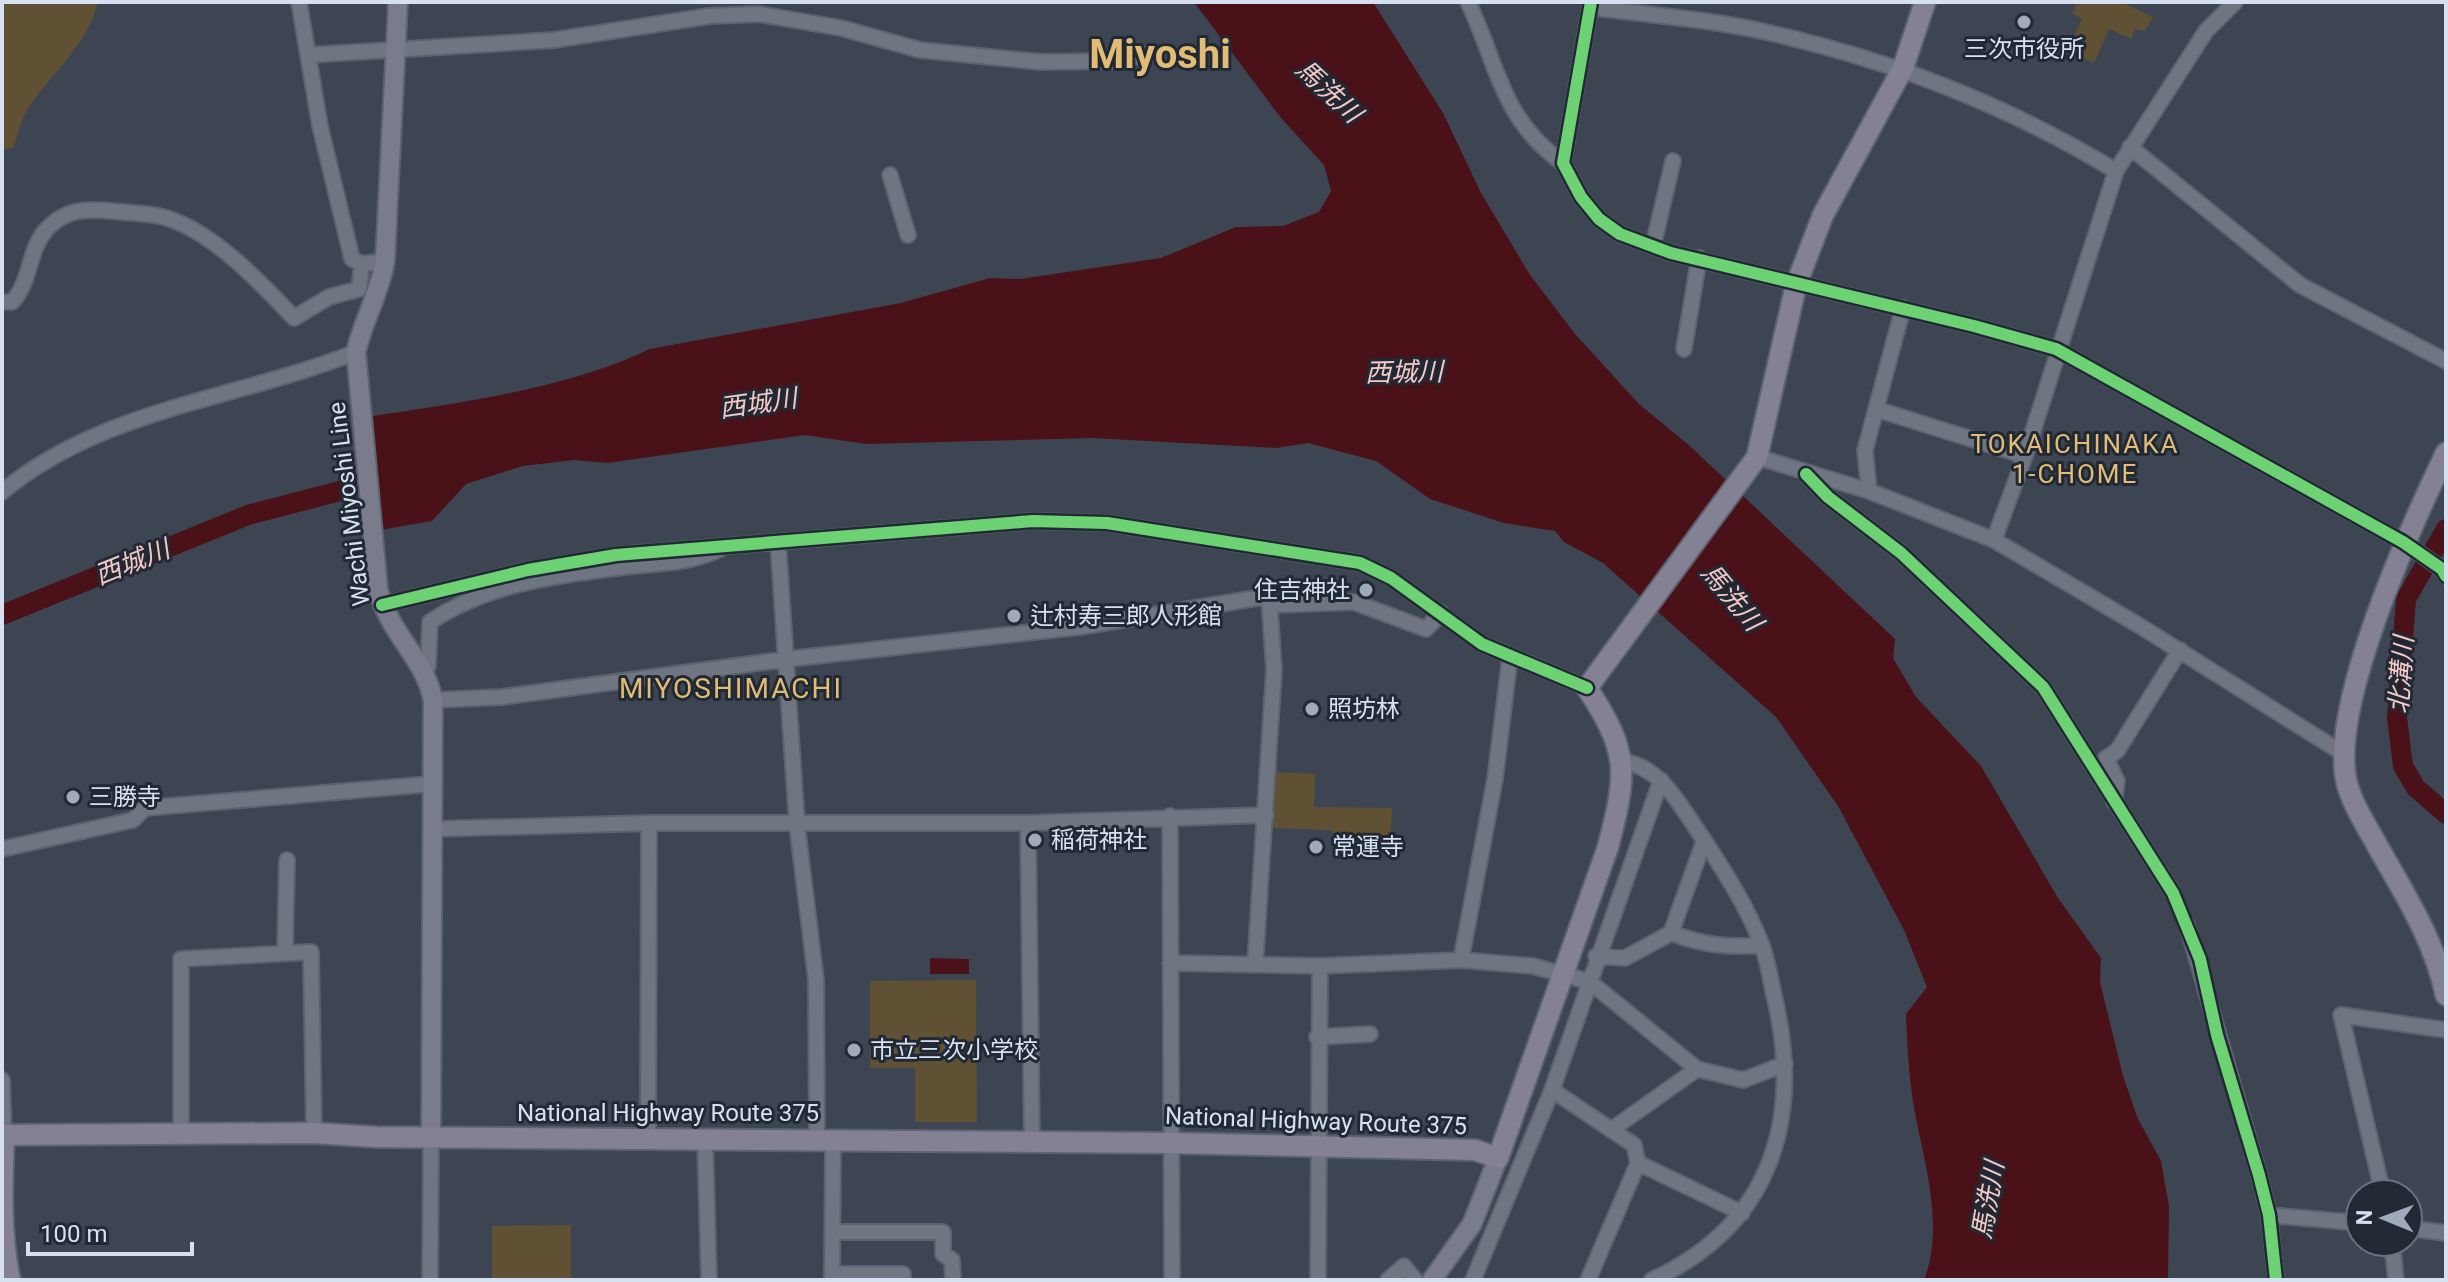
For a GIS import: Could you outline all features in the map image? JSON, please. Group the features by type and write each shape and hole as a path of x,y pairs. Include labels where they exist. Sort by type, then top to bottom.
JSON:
{"highway":[{"path":"1593,681 1757,457 1796,285 1823,215 1903,68 1925,2"},
{"path":"2446,453 2403,542 2369,641 2344,754 2348,788 2432,942 2446,995"},
{"name":"National Highway Route 375","path":"3,1135 314,1133 431,1137 1171,1143 1475,1150 1498,1158 1608,847 1619,802 1622,761 1613,727 1593,681"},
{"path":"3,1135 5,1261 10,1280"}],"main road":[{"name":"Wachi Miyoshi Line","path":"398,2 385,261 382,285 360,332 357,361 382,605 397,635 423,673 433,700 431,1137"},
{"path":"1432,1280 1472,1224 1498,1158"}],"street":[{"path":"299,2 320,126 352,259 362,264 385,261"},
{"path":"1468,2 1512,111 1539,147 1563,163 1581,197 1599,219 1620,234 1796,285 1903,308 2056,349 2403,542 2443,570"},
{"path":"1994,540 2025,456 2056,349 2116,171 2206,31 2235,2"},
{"path":"1563,163 1591,4 1763,32 1903,68 1946,84 2054,134 2116,171"},
{"path":"308,55 554,40 709,16 759,14 841,28 920,50 965,55 1071,62 1114,61 1154,53"},
{"path":"2130,147 2300,285 2446,361"},
{"path":"1653,246 1673,161"},
{"path":"890,175 908,235"},
{"path":"2,302 12,302 23,291 44,232 68,212 89,209 159,216 182,224 253,274 294,318 329,297 359,289 362,264"},
{"path":"1684,349 1699,258"},
{"path":"1869,491 1865,450 1903,308"},
{"path":"2,492 35,465 71,444 173,409 357,361"},
{"path":"1876,409 2025,456"},
{"path":"1757,457 1869,491 1994,540 2180,650 2344,754"},
{"path":"1806,474 1828,497 1901,553 2043,687 2173,893"},
{"path":"382,605 528,570 616,555 947,526 1033,521 1107,523 1360,563 1391,578 1482,644 1510,657 1593,681"},
{"path":"778,542 797,825 816,980 832,1232 832,1277 903,1274 903,1280"},
{"path":"423,673 428,666 430,622 449,609 496,589 620,568 699,559 727,545"},
{"path":"433,700 502,697 788,659 1079,627 1269,596 1274,670 1255,965"},
{"path":"1272,605 1354,602 1426,629 1441,613"},
{"path":"2114,802 2117,781 2106,758 2117,751 2180,650"},
{"path":"1461,960 1495,779 1510,657"},
{"path":"1622,761 1642,764 1661,780 1704,841 1746,910 1762,945 1782,1028 1785,1064 1782,1132 1761,1183 1742,1213 1715,1242 1684,1265 1652,1280"},
{"path":"1473,1280 1552,1090 1590,982 1596,956 1661,780"},
{"path":"2,849 133,820 145,808 431,784"},
{"path":"432,829 649,823 1028,823 1266,815"},
{"path":"1170,816 1172,1280"},
{"path":"648,1139 649,823"},
{"path":"1028,823 1032,1142"},
{"path":"1596,956 1625,958 1671,933 1704,841"},
{"path":"285,951 287,860"},
{"path":"2187,925 2200,959 2217,1035 2269,1215 2276,1280"},
{"path":"1671,933 1703,944 1732,948 1762,945"},
{"path":"181,1136 181,959 285,951 311,952 314,1133"},
{"path":"1170,963 1320,966 1461,960 1533,966 1590,982 1697,1069 1743,1080 1785,1064"},
{"path":"1318,1280 1317,1037 1320,966"},
{"path":"2379,1178 2341,1015 2446,1030"},
{"path":"1317,1037 1370,1034"},
{"path":"1611,1130 1697,1069"},
{"path":"2,1080 3,1135"},
{"path":"1552,1090 1634,1145 1638,1163 1588,1280"},
{"path":"430,1280 431,1137"},
{"path":"705,1139 709,1280"},
{"path":"1638,1163 1742,1213"},
{"path":"2269,1215 2344,1222"},
{"path":"2424,1230 2446,1233"},
{"path":"832,1232 943,1232 943,1254 952,1260 953,1280"},
{"path":"2394,1258 2396,1280"},
{"path":"1388,1280 1404,1266 1415,1280"}],"shaded area":[{"path":"2,2 98,2 93,18 76,47 26,112 13,148 2,149"},
{"path":"2077,2 2121,2 2153,17 2145,31 2135,29 2131,39 2109,29 2094,63 2068,51 2082,19 2072,13"},
{"path":"1275,772 1315,774 1314,807 1392,808 1390,847 1342,846 1331,830 1272,828"},
{"path":"976,980 977,1122 915,1122 915,1068 870,1068 870,981"},
{"path":"571,1225 571,1280 492,1280 492,1226"}],"water":[{"name":"馬洗川","path":"1194,2 1373,2 1443,113 1481,193 1530,275 1576,335 1639,404 1691,447 1895,639 1893,658 1916,697 1981,766 2058,898 2101,958 2100,982 2123,1076 2138,1119 2161,1161 2169,1206 2168,1280 1924,1280 1933,1238 1933,1216 1912,1096 1906,1014 1927,987 1904,930 1838,806 1776,717 1603,563 1564,542 1555,531 1504,523 1430,499 1376,461 1308,443 1276,448 1093,438 866,444 805,435 607,463 574,460 523,466 466,484 432,521 380,530 367,417 512,393 584,375 650,349 901,303 990,278 1020,279 1161,258 1236,227 1283,226 1319,212 1331,191 1324,165 1281,118"},
{"path":"930,958 969,959 969,974 930,974"}],"waterway":[{"name":"西城川","path":"2,615 248,515 386,479"},
{"name":"北溝川","path":"2446,529 2406,599 2397,718 2403,766 2416,788 2446,814"}],"tunnel":[{"path":"2173,893 2187,925"}],"cycle path":[{"path":"1591,2 1563,163 1581,197 1599,219 1620,234 1671,253 1974,326 2056,349 2403,542 2442,569 2446,576"},
{"path":"1806,474 1828,497 1901,553 2043,687 2173,893 2200,959 2217,1035 2259,1175 2269,1215 2276,1280"},
{"path":"382,605 528,570 616,555 1033,521 1107,523 1360,563 1391,578 1482,644 1587,688"}],"place":[{"name":"三次市役所","path":"2024,22"},
{"name":"住吉神社","path":"1366,590"},
{"name":"辻村寿三郎人形館","path":"1014,616"},
{"name":"照坊林","path":"1312,709"},
{"name":"三勝寺","path":"73,797"},
{"name":"稲荷神社","path":"1035,840"},
{"name":"常運寺","path":"1316,847"},
{"name":"市立三次小学校","path":"854,1050"}],"district":[{"name":"Miyoshi","path":"1160,54"},
{"name":"TOKAICHINAKA 1-CHOME","path":"2075,459"},
{"name":"MIYOSHIMACHI","path":"731,688"}]}
